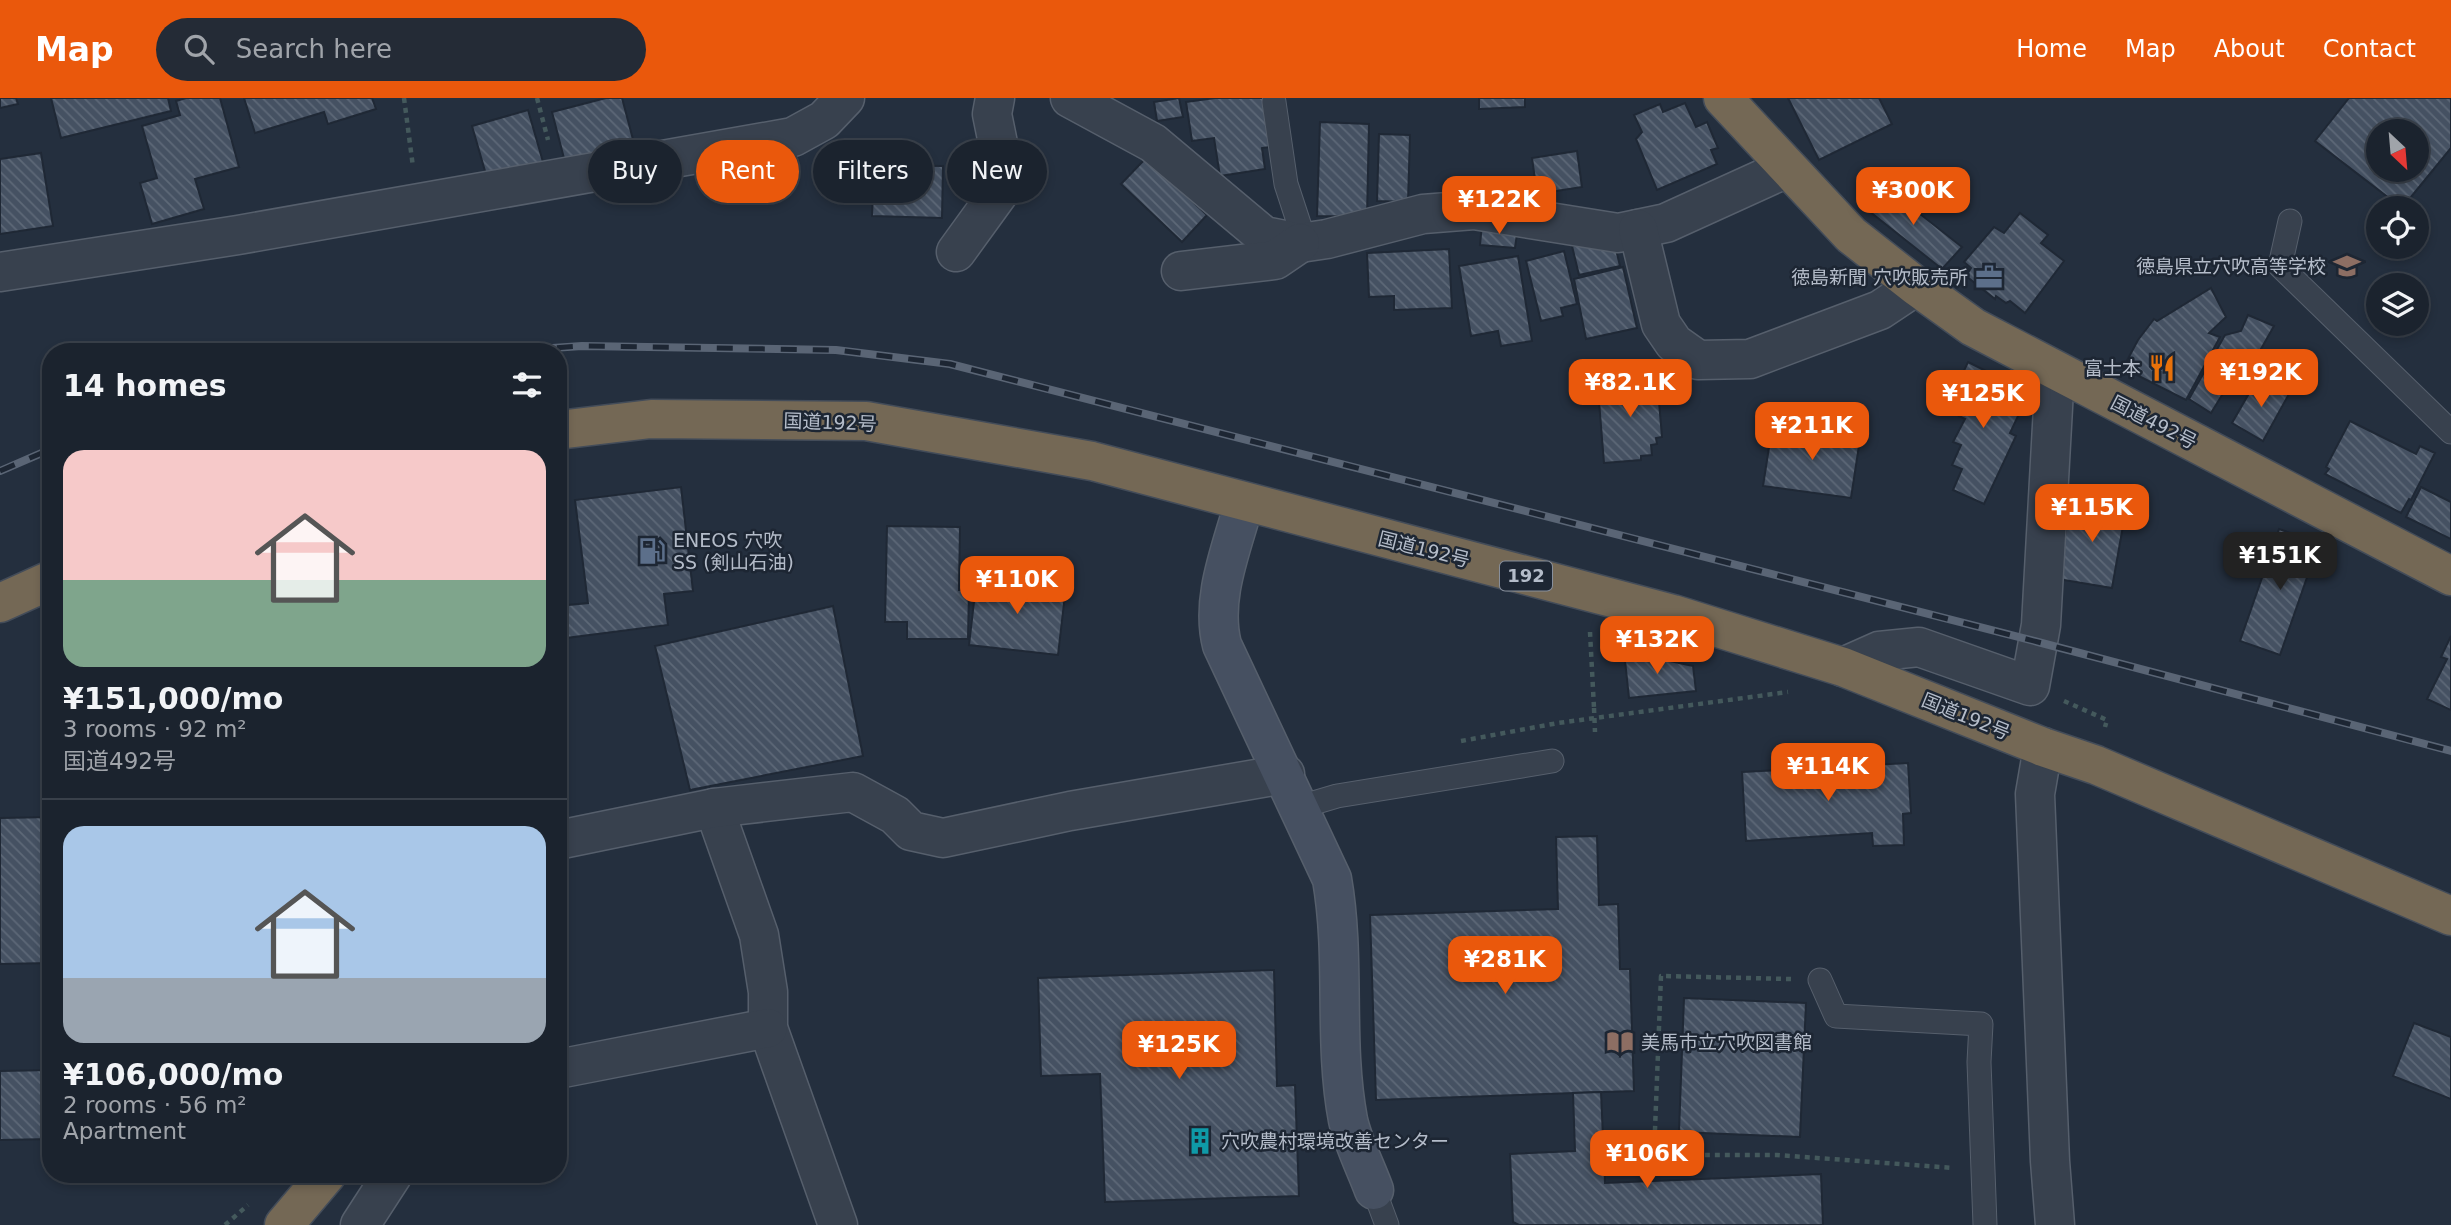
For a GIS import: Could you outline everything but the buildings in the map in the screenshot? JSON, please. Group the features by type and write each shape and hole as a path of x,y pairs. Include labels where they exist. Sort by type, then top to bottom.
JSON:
{"highway":[{"name":"国道492号","path":"1723,98 1851,235 1973,327 2451,576"},
{"name":"国道192号","path":"567,429 651,419 866,421 1092,461 1673,614 1843,667 2043,747 2096,765 2451,916"},
{"path":"0,603 42,584"},
{"path":"284,1225 319,1183"}],"street":[{"path":"0,272 238,235 793,137 824,120 845,98"},
{"path":"956,252 1006,183 992,114 995,98"},
{"path":"1070,98 1104,106 1264,236 1302,243 1423,214 1474,210 1618,233 1667,223 1787,169"},
{"path":"1638,229 1661,324 1674,342 1698,359 1750,359 1880,310 1916,286"},
{"path":"1181,271 1275,260 1302,243"},
{"path":"1843,667 1879,651 1919,647 2030,686 2041,625 2055,371"},
{"path":"1244,503 1223,581 1218,627 1222,645 1332,879 1339,915 1343,1079 1348,1122 1381,1208"},
{"path":"2043,747 2035,794 2055,1225"},
{"path":"567,838 714,808 853,792 895,815 911,831 943,838 1070,811 1292,790"},
{"path":"714,808 759,935 768,992 768,1028 838,1225"},
{"path":"567,1067 768,1028"},
{"path":"360,1225 387,1183"}],"lane":[{"path":"1273,102 1286,184 1302,243"},
{"path":"2290,221 2280,266 2451,432"},
{"path":"1292,790 1337,796 1552,761"},
{"path":"1820,980 1836,1016 1981,1024 1979,1062 1985,1225"}],"path":[{"path":"404,98 417,203"},
{"path":"1588,592 1595,732"},
{"path":"2030,686 2107,720"},
{"path":"1558,723 1792,691"},
{"path":"1820,980 1661,976 1654,1155 1777,1155 1983,1170"}],"railway":[{"path":"567,347 836,350 950,364 2038,642 2451,751"},
{"path":"0,471 42,453"}],"place":[{"name":"徳島県立穴吹高等学校","path":"2347,266"},
{"name":"徳島新聞 穴吹販売所","path":"1989,277"},
{"name":"富士本","path":"2162,368"},
{"name":"ENEOS 穴吹 SS (剣山石油)","path":"652,551"},
{"name":"美馬市立穴吹図書館","path":"1620,1042"},
{"name":"穴吹農村環境改善センター","path":"1200,1141"}]}
